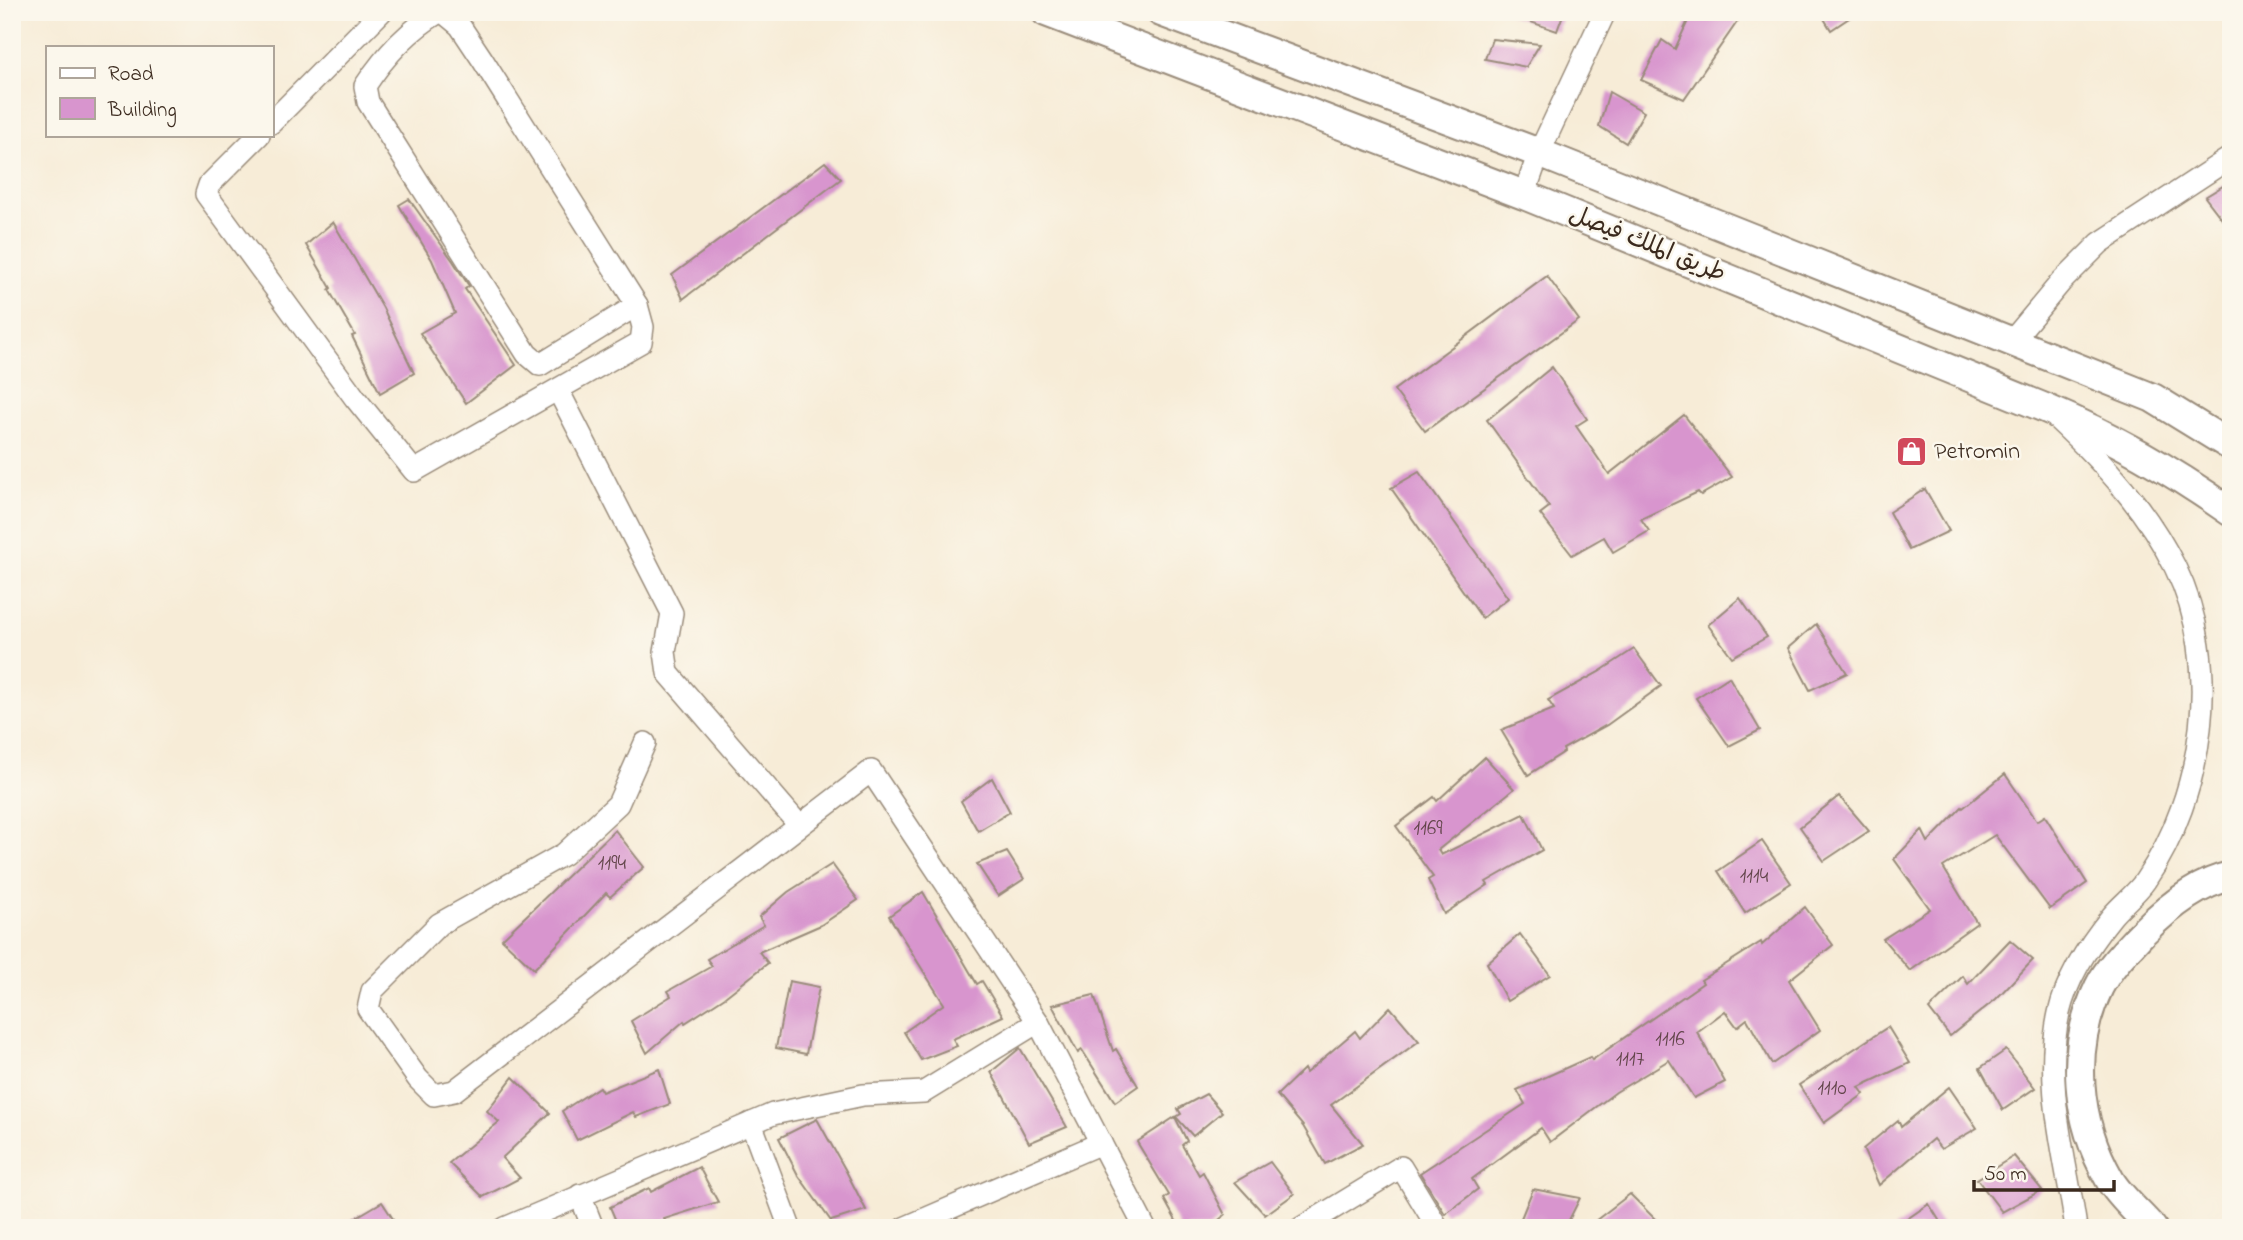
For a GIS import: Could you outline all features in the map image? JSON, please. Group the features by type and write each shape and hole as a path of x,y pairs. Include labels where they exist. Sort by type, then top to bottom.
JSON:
{"main road":[{"name":"طريق الملك فيصل","path":"1046,12 1524,195 2045,408 2111,436 2180,476 2231,512"},
{"name":"طريق الملك فيصل","path":"1161,12 1539,153 2153,398 2231,446"},
{"path":"2152,1228 2111,1182 2087,1134 2078,1082 2085,1024 2100,985 2149,926 2176,902 2231,876"}],"street":[{"path":"273,121 382,12"},
{"path":"258,136 209,185 205,194 355,398 414,471 641,342 643,327 636,305 460,26 441,12 419,24 378,66 365,86 368,102 527,354 540,365 636,305"},
{"path":"1524,195 1539,153 1605,12"},
{"path":"2011,342 2061,282 2099,243 2231,157"},
{"path":"558,390 672,613 666,652 668,673 799,825"},
{"path":"2045,408 2105,464 2144,514 2170,558 2193,622 2201,672 2202,722 2189,792 2174,829 2144,882 2111,917 2078,964 2060,1011 2052,1061 2055,1107 2076,1228"},
{"path":"645,743 618,804 564,854 439,924 372,991 368,1009 418,1079 435,1095 454,1091 871,771 1038,1022 1145,1228"},
{"path":"505,1228 773,1114 863,1095 924,1092 1038,1022"},
{"path":"751,1123 790,1228"},
{"path":"904,1228 1101,1143"},
{"path":"1301,1228 1401,1167 1438,1228"},
{"path":"580,1195 593,1228"}],"building":[{"path":"1510,12 1564,12 1557,31 1510,15"},
{"path":"1692,12 1744,12 1684,99 1641,80 1662,40 1675,49"},
{"path":"1820,12 1858,12 1831,30"},
{"path":"1492,39 1540,44 1526,67 1485,59"},
{"path":"1609,92 1644,112 1626,143 1599,126"},
{"path":"825,162 841,179 683,299 672,275"},
{"path":"2231,181 2231,231 2205,197"},
{"path":"409,199 453,261 469,286 465,289 516,365 466,403 420,333 455,313 432,260 399,205"},
{"path":"333,222 383,308 414,373 380,393 352,336 355,335 306,245"},
{"path":"1547,276 1579,320 1425,431 1394,390"},
{"path":"1552,367 1587,419 1576,426 1609,474 1684,415 1732,477 1701,495 1698,492 1641,519 1649,531 1613,552 1604,537 1572,555 1540,514 1549,507 1487,420"},
{"path":"1419,472 1508,598 1482,618 1391,488"},
{"path":"1925,489 1949,531 1909,550 1889,512"},
{"path":"1740,598 1767,637 1732,657 1708,625"},
{"path":"1816,624 1847,673 1810,690 1788,648"},
{"path":"1634,649 1661,686 1607,725 1563,749 1564,752 1528,775 1501,730 1554,709 1548,700"},
{"path":"1729,677 1760,730 1729,746 1696,698"},
{"path":"1485,757 1514,789 1438,850 1441,855 1524,814 1542,850 1486,882 1488,885 1444,914 1428,880 1433,877 1396,826 1434,797 1437,801"},
{"path":"2005,774 2037,821 2045,816 2087,883 2050,909 1995,835 1943,867 1977,923 1910,971 1883,939 1930,909 1894,859 1922,830 1928,842 1962,807"},
{"path":"992,778 1010,812 978,831 961,801"},
{"path":"1839,796 1869,831 1824,861 1800,827"},
{"path":"615,830 644,867 610,897 606,893 534,969 502,939"},
{"path":"1762,841 1791,883 1745,913 1718,871"},
{"path":"1007,852 1024,879 998,896 977,864"},
{"path":"832,864 858,900 821,925 759,952 768,963 725,997 685,1023 684,1021 647,1053 631,1021 671,996 668,991 712,966 707,959 764,925 759,917 788,892"},
{"path":"923,892 977,984 982,981 1003,1016 953,1039 957,1046 921,1060 904,1032 944,1004 889,916"},
{"path":"1805,907 1833,945 1789,980 1820,1030 1772,1064 1747,1019 1737,1027 1725,1011 1697,1032 1725,1082 1694,1098 1669,1060 1616,1092 1550,1142 1541,1128 1472,1179 1478,1189 1445,1214 1420,1173 1525,1104 1517,1090 1590,1057 1592,1060 1703,983 1701,980 1761,942 1762,945"},
{"path":"1520,934 1550,975 1507,1001 1487,963"},
{"path":"2010,940 2033,960 1996,999 1950,1036 1929,1009 1963,976 1968,984"},
{"path":"789,981 819,987 806,1054 776,1048"},
{"path":"1094,995 1113,1051 1116,1049 1138,1086 1115,1102 1082,1050 1078,1053 1052,1005"},
{"path":"1390,1007 1419,1041 1331,1105 1363,1144 1325,1164 1303,1126 1277,1095 1304,1069 1306,1073 1355,1031 1360,1038"},
{"path":"1888,1027 1910,1063 1859,1087 1864,1094 1824,1123 1799,1085"},
{"path":"1020,1048 1067,1127 1029,1143 991,1072"},
{"path":"2006,1050 2035,1088 2003,1110 1980,1068"},
{"path":"659,1069 670,1104 636,1117 633,1112 577,1140 562,1111 599,1087 602,1092"},
{"path":"513,1077 550,1113 502,1158 520,1178 483,1197 449,1163 499,1122 487,1111"},
{"path":"1949,1087 1977,1128 1941,1149 1933,1139 1879,1185 1863,1149 1898,1120 1901,1127"},
{"path":"1206,1094 1222,1112 1193,1136 1176,1117 1181,1114 1178,1109"},
{"path":"1175,1117 1187,1141 1182,1145 1199,1175 1203,1172 1225,1215 1209,1228 1180,1228 1164,1199 1169,1195 1137,1142"},
{"path":"817,1119 866,1210 831,1221 798,1175 779,1138"},
{"path":"2014,1156 2042,1190 2002,1212 1977,1179"},
{"path":"1270,1162 1294,1194 1265,1215 1235,1182"},
{"path":"699,1167 718,1202 664,1219 669,1228 619,1228 610,1207 649,1188 651,1192"},
{"path":"1533,1189 1580,1198 1565,1228 1517,1228"},
{"path":"1630,1194 1664,1228 1586,1228"},
{"path":"382,1202 399,1228 338,1228"},
{"path":"1929,1204 1944,1228 1894,1228"}],"place":[{"name":"Petromin","path":"1911,452"}]}
